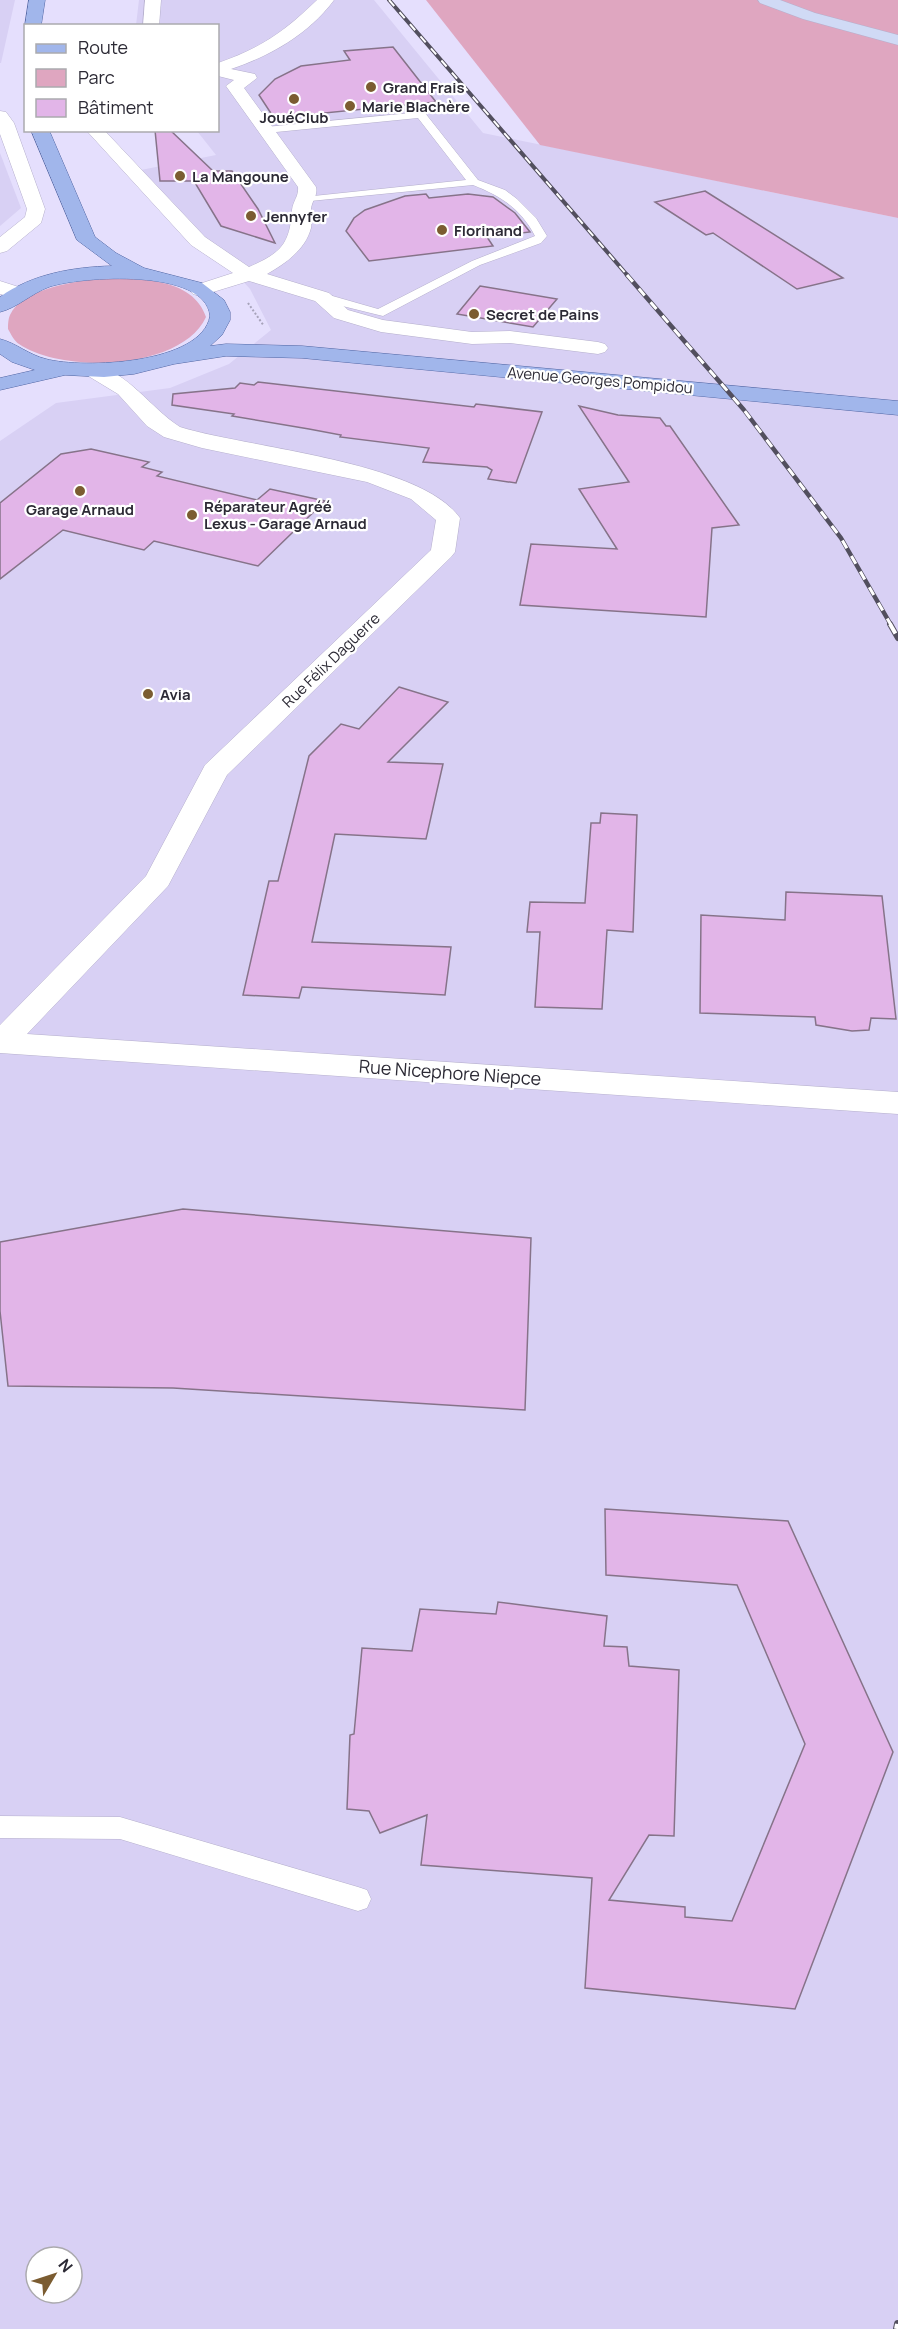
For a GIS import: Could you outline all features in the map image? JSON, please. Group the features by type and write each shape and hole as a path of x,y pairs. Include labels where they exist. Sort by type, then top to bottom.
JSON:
{"main road":[{"path":"33,24 37,0"},
{"path":"766,0 809,16 898,40"},
{"path":"41,132 87,240 109,257 140,273"},
{"path":"71,276 84,261 87,240"},
{"path":"0,306 9,290 71,276 105,272 140,273 173,279 200,290 213,300 220,312 218,325 202,343 164,360"},
{"name":"Avenue Georges Pompidou","path":"218,325 244,340 302,352"},
{"path":"2,347 32,362 68,369"},
{"path":"0,373 6,361 2,347"},
{"name":"Avenue Georges Pompidou","path":"68,369 92,370 226,350 302,352 898,408"},
{"path":"0,384 68,369"}],"street":[{"path":"151,24 153,0"},
{"path":"219,70 247,58 292,33 326,0"},
{"path":"200,290 247,274 282,255 301,229 300,206 308,194 307,187 234,86 249,78 219,70"},
{"path":"0,116 5,123 36,209 34,219 29,225 0,247"},
{"path":"96,132 198,241 247,274 322,297 341,314 381,326 472,338 510,337 598,348"},
{"path":"464,367 472,338"},
{"path":"150,415 140,383 145,373 164,360"},
{"name":"Rue Félix Daguerre","path":"1,1042 158,880 215,771 443,552 448,518 419,494 373,477 184,436 162,426 120,384 92,370"},
{"name":"Rue Nicephore Niepce","path":"1,1042 898,1102"}],"lane":[{"path":"266,130 421,115 474,182"},
{"path":"304,200 474,182 501,192 513,201 532,220 542,236 537,241 476,263 379,313 322,297"},
{"path":"0,1827 120,1828 358,1899"}],"shaded area":[{"path":"0,0 15,0 1,63 0,63"},
{"path":"139,0 374,0 483,133 898,218 898,2329 0,2329 0,441 56,403 170,388 229,364 271,330 250,289 141,170 216,155 198,132 219,132 219,24 136,24"},
{"path":"0,153 21,208 0,226"}],"green space":[{"path":"426,0 898,0 898,218 540,145"},
{"path":"104,278 148,280 177,287 199,304 206,317 193,335 173,348 148,357 120,362 91,363 63,360 39,354 19,344 8,329 9,317 16,306 26,298 52,288"}],"building":[{"name":"Grand Frais","path":"393,47 436,102 274,118 259,95 275,79 301,66 350,60 344,51"},
{"path":"155,132 172,132 213,171 232,171 258,209 275,243 221,226 194,181 160,181"},
{"path":"705,191 843,278 797,289 713,233 706,235 655,202"},
{"name":"Florinand","path":"426,194 429,198 468,194 493,197 515,213 530,232 487,237 493,246 369,261 346,231 354,218 365,210 405,196"},
{"path":"480,286 557,299 533,327 457,314"},
{"path":"258,382 474,407 476,404 542,412 516,483 488,479 492,470 487,467 423,462 429,448 340,437 341,435 232,416 234,414 172,405 173,394 235,388 240,383 254,385"},
{"path":"579,406 618,415 660,418 666,426 670,426 739,525 712,528 706,617 520,605 531,544 617,549 579,489 629,482"},
{"path":"91,449 149,462 142,467 162,472 157,476 257,500 270,489 325,501 258,566 154,541 144,550 63,530 0,579 0,503 61,454"},
{"path":"399,687 448,702 388,762 443,764 426,839 335,834 312,942 451,947 445,995 302,987 299,998 243,995 269,881 278,881 309,756 341,724 359,729"},
{"path":"601,813 637,815 633,932 607,930 602,1009 535,1007 540,932 527,932 530,902 585,903 591,823 600,823"},
{"path":"786,892 882,896 896,1019 871,1018 869,1030 852,1031 816,1025 815,1017 700,1013 701,915 785,920"},
{"path":"183,1209 531,1238 525,1410 173,1388 8,1386 0,1311 0,1242"},
{"path":"605,1509 788,1521 893,1752 795,2009 585,1988 592,1878 421,1865 427,1815 380,1833 369,1811 347,1809 350,1735 354,1734 362,1648 412,1651 420,1609 496,1614 498,1602 607,1616 604,1646 627,1647 629,1666 679,1670 674,1836 649,1835 609,1900 685,1907 685,1917 732,1921 805,1744 737,1585 606,1575"}],"railway":[{"path":"389,0 628,276"},
{"path":"627,275 744,410 841,538 891,625"},
{"path":"890,624 898,638"},
{"path":"897,2329 898,2324"}],"place":[{"name":"Grand Frais","path":"371,87"},
{"name":"JouéClub","path":"294,99"},
{"name":"Marie Blachère","path":"350,106"},
{"name":"La Mangoune","path":"180,176"},
{"name":"Jennyfer","path":"251,216"},
{"name":"Florinand","path":"442,230"},
{"name":"Secret de Pains","path":"474,314"},
{"name":"Garage Arnaud","path":"80,491"},
{"name":"Réparateur Agréé Lexus - Garage Arnaud","path":"192,515"},
{"name":"Avia","path":"148,694"}]}
